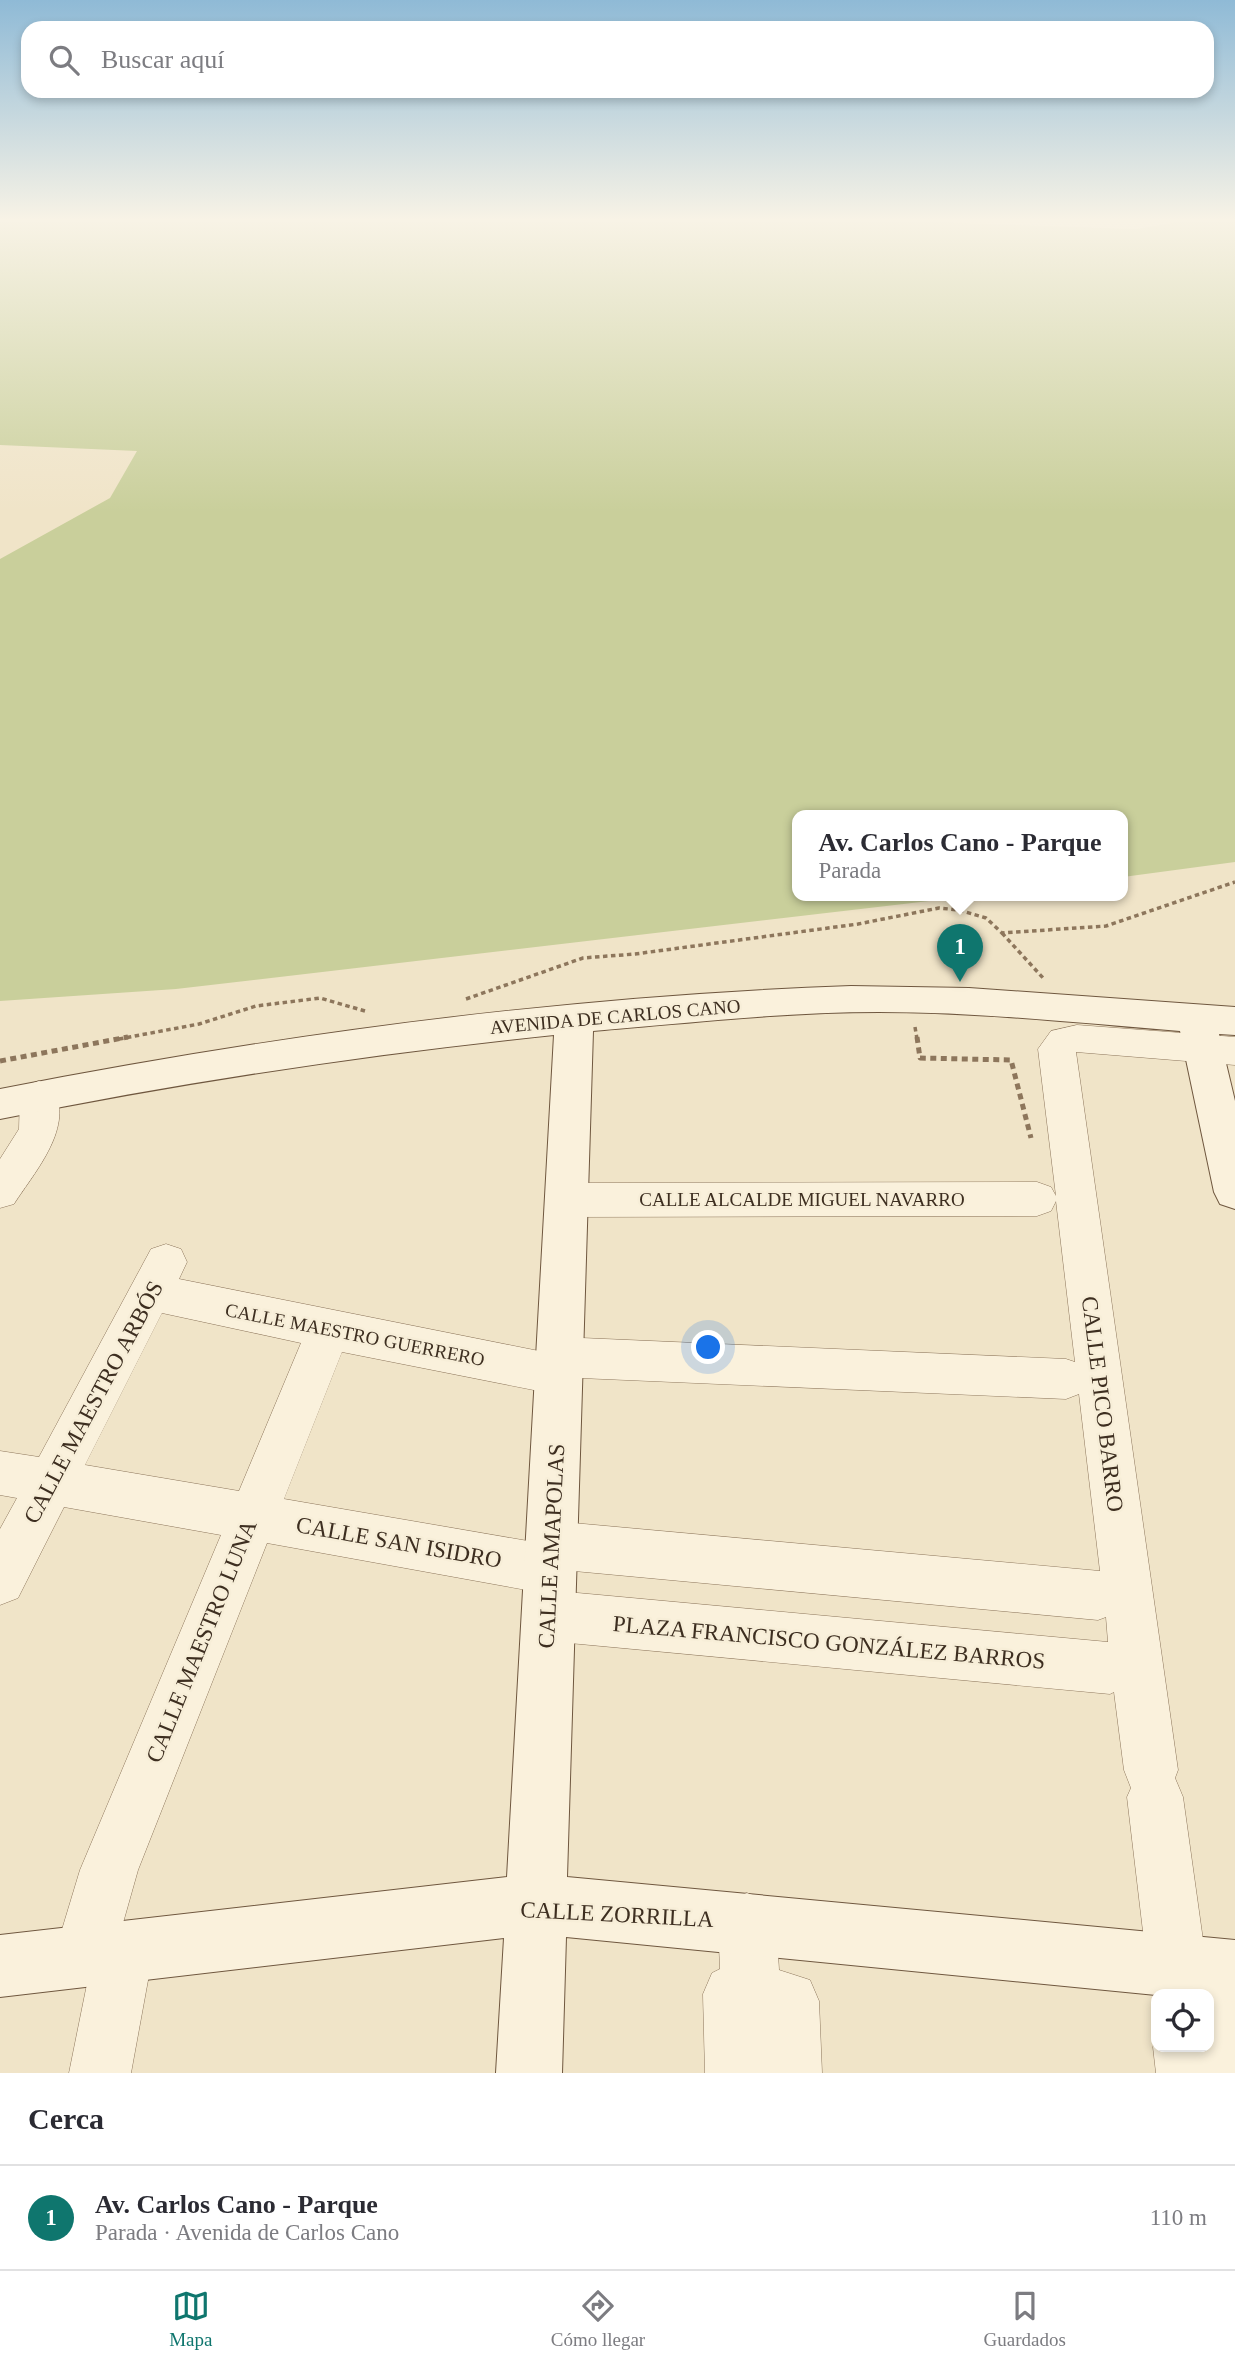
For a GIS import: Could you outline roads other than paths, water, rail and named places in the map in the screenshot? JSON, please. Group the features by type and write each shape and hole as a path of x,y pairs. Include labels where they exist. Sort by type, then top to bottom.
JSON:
{"street":[{"name":"AVENIDA DE CARLOS CANO","path":"0,1104 356,1042 574,1018 802,1001 878,999 1032,1004 1212,1039"},
{"name":"CALLE AMAPOLAS","path":"529,2073 574,1018"},
{"name":"AVENIDA DE CARLOS CANO","path":"1064,1041 1077,1038 1212,1039 1235,1021"},
{"path":"1212,1039 1235,1192"},
{"name":"CALLE PICO BARRO","path":"1064,1041 1056,1049 1153,1784 1207,1968 1210,2054"},
{"path":"0,1192 39,1131 38,1096"},
{"name":"CALLE ALCALDE MIGUEL NAVARRO","path":"566,1200 1037,1199"},
{"name":"CALLE MAESTRO GUERRERO","path":"158,1277 329,1331 559,1366 1066,1379"},
{"name":"CALLE MAESTRO ARBÓS","path":"0,1580 158,1277"},
{"name":"CALLE MAESTRO LUNA","path":"100,2073 103,1954 109,1870 251,1516 329,1331"},
{"name":"CALLE SAN ISIDRO","path":"0,1473 251,1516 550,1577"},
{"path":"550,1577 1098,1595"},
{"name":"PLAZA FRANCISCO GONZÁLEZ BARROS","path":"550,1577 1110,1668"},
{"name":"CALLE ZORRILLA","path":"0,1966 536,1904 747,1922 1207,1968"},
{"path":"747,1922 755,2073"},
{"path":"736,2073 733,1994 789,2001 790,2073"}],"place":[{"name":"Av. Carlos Cano - Parque","path":"960,982"}]}
